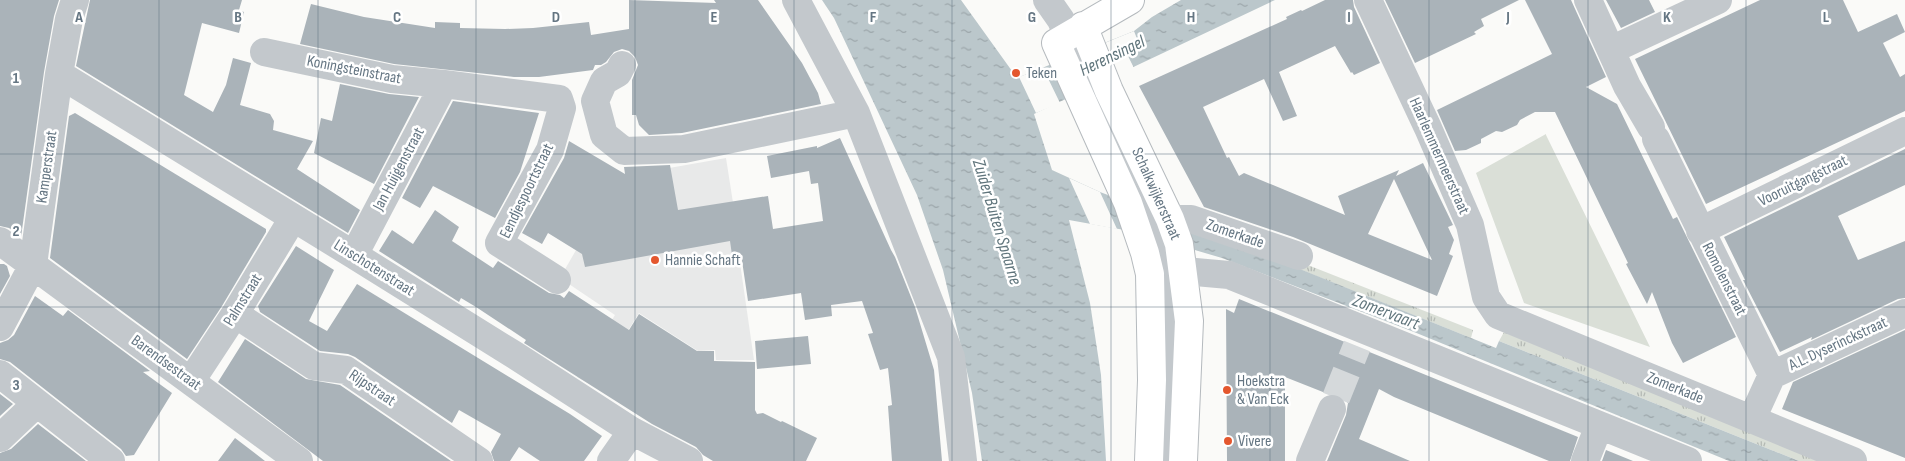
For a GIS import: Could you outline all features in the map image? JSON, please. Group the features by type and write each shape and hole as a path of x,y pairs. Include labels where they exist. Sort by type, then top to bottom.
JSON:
{"main road":[{"path":"1073,45 1130,0"},
{"name":"Schalkwijkerstraat","path":"1073,45 1158,231 1190,321 1183,461"},
{"name":"Schalkwijkerstraat","path":"1092,88 1158,231 1150,274 1152,380 1149,461"}],"street":[{"name":"Kamperstraat","path":"0,328 33,265 60,74 69,18 75,0"},
{"path":"796,0 856,113 951,357 963,461"},
{"path":"1027,0 1073,45"},
{"path":"1047,0 1073,45"},
{"path":"1065,0 1073,45"},
{"name":"Haarlemmermeerstraat","path":"1368,0 1428,128 1470,225 1486,297 1498,315"},
{"name":"Romolenstraat","path":"1588,0 1627,86 1654,133 1700,231 1772,375"},
{"path":"1611,50 1718,0"},
{"name":"Koningsteinstraat","path":"264,52 392,79 444,84"},
{"path":"622,65 618,73 604,81 595,101 604,135 624,151 684,150 856,113"},
{"name":"Linschotenstraat","path":"60,74 354,254 632,431 689,461"},
{"name":"Jan Huijgenstraat","path":"354,254 444,84"},
{"name":"Eendjespoortstraat","path":"444,84 558,99 562,108 550,150 500,243 557,280"},
{"name":"Vooruitgangstraat","path":"1700,231 1905,132"},
{"name":"Palmstraat","path":"191,381 235,314 293,218"},
{"name":"Zomerkade","path":"1158,231 1191,219 1299,256"},
{"path":"1158,231 1229,275 1361,338 1688,461"},
{"name":"Schalkwijkerstraat","path":"1158,231 1167,286 1169,380 1167,461"},
{"name":"Barendsestraat","path":"0,241 299,461"},
{"name":"A.L. Dyserinckstraat","path":"1772,375 1905,313"},
{"name":"Rijpstraat","path":"235,314 314,366 346,370 479,461"},
{"name":"Zomerkade","path":"1498,315 1853,461"},
{"path":"0,374 111,461"},
{"path":"1752,419 1772,375"},
{"path":"0,438 37,402"},
{"path":"1310,461 1334,402"},
{"path":"1585,461 1599,426"},
{"path":"611,461 632,431"}],"shaded area":[{"name":"Hannie Schaft","path":"726,158 754,360 716,360 715,350 698,351 639,313 593,386 577,377 615,315 560,278 618,177"}],"green space":[{"path":"1546,134 1650,347 1524,303 1476,173"},
{"path":"1295,260 1473,330 1471,338 1289,265"},
{"path":"1504,332 1827,461 1799,461 1499,341"}],"water":[{"path":"822,0 961,0 1017,78 1134,31 1152,17 1181,0 1275,0 1034,114 1052,170 1100,192 1245,247 1496,348 1499,341 1799,461 1729,461 1414,332 1222,258 1130,231 1069,220 1090,303 1101,375 1106,461 982,461 972,393 943,270 917,195 834,18"}],"pier":[{"path":"1134,31 1139,44 1128,56 1134,68 1067,100 1051,65"},
{"path":"1043,68 1060,103 1036,113 1019,77"},
{"path":"1069,178 1100,192 1117,229 1090,224"}],"building":[{"path":"0,0 59,0 54,16 44,72 21,237 9,228 0,226"},
{"path":"90,0 242,0 239,10 244,12 239,33 202,23 184,95 213,112 226,85 233,58 251,63 240,105 270,114 274,121 273,130 313,141 297,169 360,210 348,233 76,66"},
{"path":"629,0 716,3 714,0 758,0 802,63 818,93 821,104 682,133 649,135 639,125 636,115 632,115 632,80 638,65 635,57 629,51 622,49 614,52 601,65 595,65 593,70 539,77 514,77 394,64 300,44 311,4 364,17 435,28 435,22 460,23 460,28 505,29 589,22 591,35 629,29"},
{"path":"1325,0 1353,0 1354,7 1380,63 1354,75 1335,46 1279,72 1297,116 1283,121 1264,79 1203,107 1227,158 1229,157 1239,176 1244,173 1345,215 1338,196 1399,170 1396,176 1423,163 1453,225 1448,227 1454,240 1449,254 1453,256 1437,296 1293,237 1204,207 1139,86","holes":["1394,179 1432,260 1368,234"]},
{"path":"1385,0 1519,0 1481,19 1484,26 1474,32 1476,34 1415,63"},
{"path":"1525,0 1571,0 1606,77 1586,87 1617,104 1673,219 1677,217 1736,337 1683,363 1672,343 1652,292 1647,304 1626,264 1628,263 1555,112 1535,112 1520,120 1517,125 1502,132 1496,131 1481,139 1481,143 1466,150 1455,151 1437,110 1552,54"},
{"path":"1606,0 1649,0 1655,12 1621,28"},
{"path":"1760,0 1843,0 1858,32 1897,14 1905,32 1883,43 1900,77 1905,74 1905,111 1706,204 1635,59"},
{"path":"340,84 389,94 419,97 374,184 314,153 321,118 332,121"},
{"path":"453,101 539,113 520,172 495,218 433,186 420,208 402,198"},
{"path":"75,113 266,229 222,306 187,359 50,258 69,116"},
{"path":"840,138 895,257 915,307 934,370 942,461 892,461 888,406 892,405 888,368 880,370 868,334 873,333 862,301 831,305 832,316 805,320 801,293 748,301 741,254 732,255 730,241 585,267 582,254 548,233 542,244 522,233 564,158 569,141 625,174 624,167 670,165 678,210 768,196 773,229 823,221 818,183 811,184 809,171 771,178 767,156 817,146 817,148"},
{"path":"1905,149 1905,185 1838,216 1858,260 1905,241 1905,298 1898,299 1811,340 1812,337 1780,352 1743,280 1745,280 1724,237"},
{"path":"435,210 459,227 452,241 493,268 498,261 549,293 560,295 564,298 569,291 629,330 639,314 697,351 714,351 714,361 755,362 755,410 757,414 763,413 817,438 806,461 713,461 703,455 696,447 652,424 524,343 526,340 476,307 461,298 459,302 379,251 392,230 413,244"},
{"path":"296,246 334,270 309,321 327,331 357,284 570,414 602,436 584,461 540,461 519,447 510,461 494,461 491,452 501,434 459,410 452,423 355,357 348,354 320,351 260,312 258,306"},
{"path":"0,264 7,266 10,276 0,294"},
{"path":"35,296 63,316 68,310 150,371 143,372 172,393 134,455 126,456 121,449 10,362 0,359 0,343 14,335"},
{"path":"1239,299 1578,437 1570,461 1549,461 1394,397 1379,389 1359,439 1410,461 1327,461 1346,415 1348,403 1338,394 1328,394 1285,377 1285,461 1227,461 1226,309 1234,313"},
{"path":"1905,330 1905,458 1782,409 1793,382"},
{"path":"808,336 811,364 757,369 755,341"},
{"path":"245,339 306,379 340,385 451,461 323,461 218,382"},
{"path":"0,394 13,404 0,416"},
{"path":"38,424 86,461 0,461 0,453 11,449"},
{"path":"235,438 265,461 218,461"},
{"path":"1606,450 1633,461 1602,461"}],"tunnel":[{"path":"1336,398 1357,346"}],"place":[{"name":"Teken","path":"1016,73"},
{"name":"Hannie Schaft","path":"655,260"},
{"name":"Hoekstra & Van Eck","path":"1227,390"},
{"name":"Vivere","path":"1228,441"}],"water label":[{"name":"Herensingel","path":"1112,56"},
{"name":"Zuider Buiten Spaarne","path":"997,222"},
{"name":"Zomervaart","path":"1386,312"}]}
